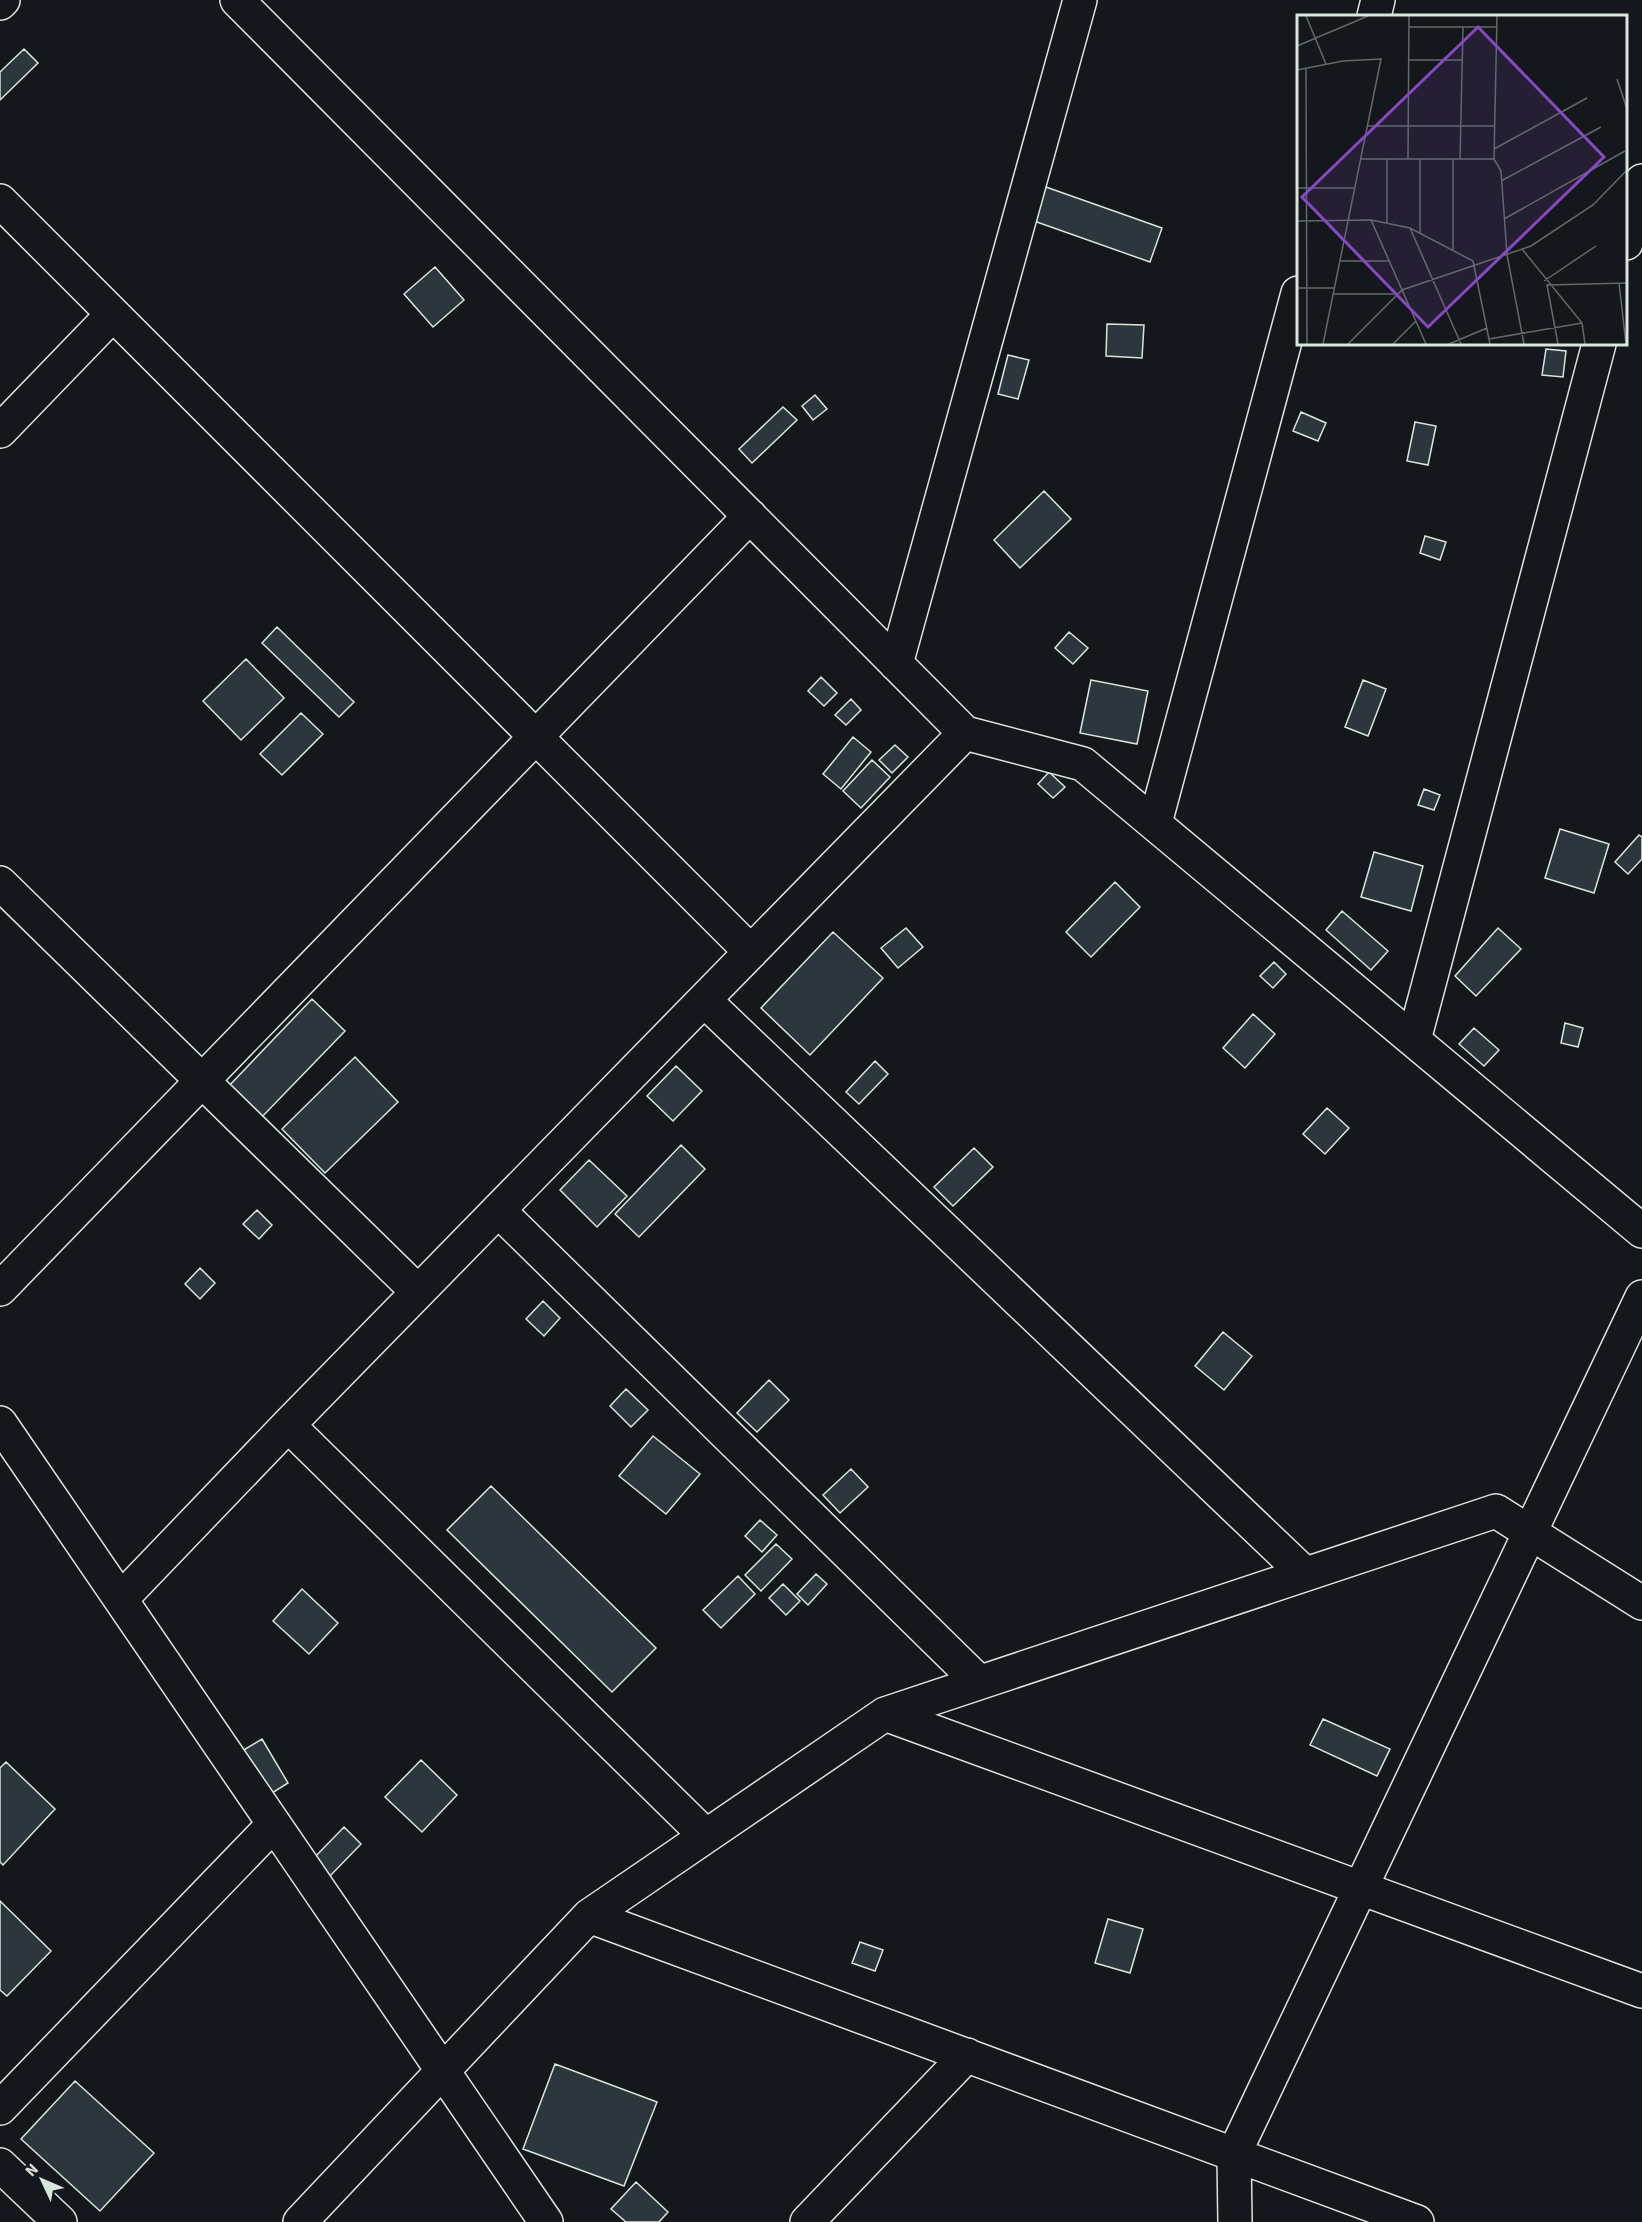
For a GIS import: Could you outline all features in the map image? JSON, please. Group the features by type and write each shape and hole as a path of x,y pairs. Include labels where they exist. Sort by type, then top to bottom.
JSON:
{"street":[{"path":"237,0 965,733 1083,764 1642,1230"},
{"path":"896,664 1080,0"},
{"path":"1374,15 1378,0"},
{"path":"1627,239 1642,181"},
{"path":"0,201 751,952"},
{"path":"1155,823 1297,300"},
{"path":"0,431 113,314"},
{"path":"1414,1040 1599,345"},
{"path":"0,1289 750,516"},
{"path":"121,1599 288,1425 965,733"},
{"path":"0,883 418,1292"},
{"path":"704,1000 1305,1574"},
{"path":"498,1210 979,1682"},
{"path":"1233,2220 1234,2154 1642,1297"},
{"path":"0,1423 546,2222"},
{"path":"288,1425 706,1836"},
{"path":"300,2222 589,1916 885,1713 1496,1511 1642,1603"},
{"path":"885,1713 1642,1992"},
{"path":"0,2108 274,1824"},
{"path":"589,1916 1417,2222"},
{"path":"807,2222 968,2055"},
{"path":"0,2165 60,2222"}],"building":[{"path":"24,49 38,63 0,100 0,72"},
{"path":"1046,187 1162,228 1150,262 1034,221"},
{"path":"435,267 464,300 433,327 404,294"},
{"path":"1107,324 1144,325 1142,358 1106,356"},
{"path":"1546,349 1566,351 1563,377 1542,375"},
{"path":"1008,355 1029,360 1018,399 998,394"},
{"path":"815,395 827,409 813,420 802,406"},
{"path":"783,407 797,420 752,463 739,449"},
{"path":"1301,412 1326,423 1318,441 1293,431"},
{"path":"1415,422 1436,426 1428,465 1407,461"},
{"path":"1044,491 1071,519 1020,568 994,540"},
{"path":"1425,536 1446,542 1440,560 1420,553"},
{"path":"277,627 354,702 339,717 262,643"},
{"path":"1069,632 1088,648 1073,664 1055,648"},
{"path":"246,659 284,698 241,740 203,701"},
{"path":"821,677 837,693 824,706 808,691"},
{"path":"1091,680 1148,691 1137,744 1080,733"},
{"path":"1363,680 1386,689 1368,736 1345,727"},
{"path":"851,699 861,710 846,725 835,715"},
{"path":"301,713 323,734 282,775 260,754"},
{"path":"853,737 871,752 841,789 823,774"},
{"path":"895,745 908,757 892,773 879,760"},
{"path":"872,760 890,777 861,808 843,791"},
{"path":"1049,772 1065,787 1053,798 1038,784"},
{"path":"1424,789 1440,795 1434,810 1418,805"},
{"path":"1560,829 1609,844 1594,893 1545,878"},
{"path":"1639,835 1642,837 1642,859 1628,874 1615,862"},
{"path":"1374,852 1423,866 1411,911 1361,897"},
{"path":"1115,882 1140,907 1091,957 1066,932"},
{"path":"1342,911 1388,951 1371,970 1326,930"},
{"path":"906,928 923,947 898,968 881,948"},
{"path":"1498,928 1521,949 1476,996 1455,976"},
{"path":"833,932 883,978 810,1055 761,1008"},
{"path":"1274,962 1286,974 1273,988 1260,976"},
{"path":"312,999 345,1031 258,1121 226,1089"},
{"path":"1253,1014 1275,1034 1245,1068 1223,1048"},
{"path":"1565,1023 1583,1028 1578,1047 1561,1043"},
{"path":"1474,1028 1499,1050 1484,1066 1459,1044"},
{"path":"355,1057 398,1102 325,1173 282,1129"},
{"path":"875,1061 888,1074 859,1104 846,1092"},
{"path":"676,1066 702,1091 673,1121 647,1096"},
{"path":"1327,1108 1349,1128 1325,1154 1303,1134"},
{"path":"681,1145 705,1169 639,1237 615,1214"},
{"path":"974,1148 993,1167 953,1206 934,1187"},
{"path":"589,1160 627,1196 597,1227 560,1190"},
{"path":"257,1210 272,1225 259,1239 243,1224"},
{"path":"200,1268 215,1283 200,1299 185,1284"},
{"path":"543,1301 560,1318 544,1336 526,1319"},
{"path":"1223,1332 1252,1356 1224,1390 1195,1366"},
{"path":"769,1380 789,1400 757,1432 737,1413"},
{"path":"626,1389 648,1410 631,1427 610,1406"},
{"path":"653,1436 700,1474 666,1514 619,1476"},
{"path":"851,1469 868,1487 840,1513 823,1495"},
{"path":"491,1486 656,1648 612,1692 447,1530"},
{"path":"760,1520 777,1535 762,1552 745,1536"},
{"path":"776,1544 792,1559 761,1591 745,1575"},
{"path":"816,1574 827,1584 808,1605 797,1594"},
{"path":"738,1576 755,1594 721,1628 703,1610"},
{"path":"783,1584 800,1601 786,1615 769,1598"},
{"path":"302,1589 338,1623 309,1654 273,1621"},
{"path":"1323,1719 1390,1749 1377,1776 1310,1745"},
{"path":"262,1739 288,1783 269,1795 242,1751"},
{"path":"421,1760 457,1795 422,1832 385,1797"},
{"path":"6,1762 55,1809 3,1865 0,1862 0,1768"},
{"path":"344,1827 361,1844 330,1876 313,1859"},
{"path":"0,1901 51,1951 7,1996 0,1990"},
{"path":"1108,1919 1143,1929 1130,1973 1095,1963"},
{"path":"860,1942 883,1950 875,1971 852,1963"},
{"path":"555,2064 657,2102 624,2186 523,2149"},
{"path":"75,2081 154,2153 100,2211 21,2139"},
{"path":"636,2182 668,2212 659,2222 626,2222 611,2209"}]}
